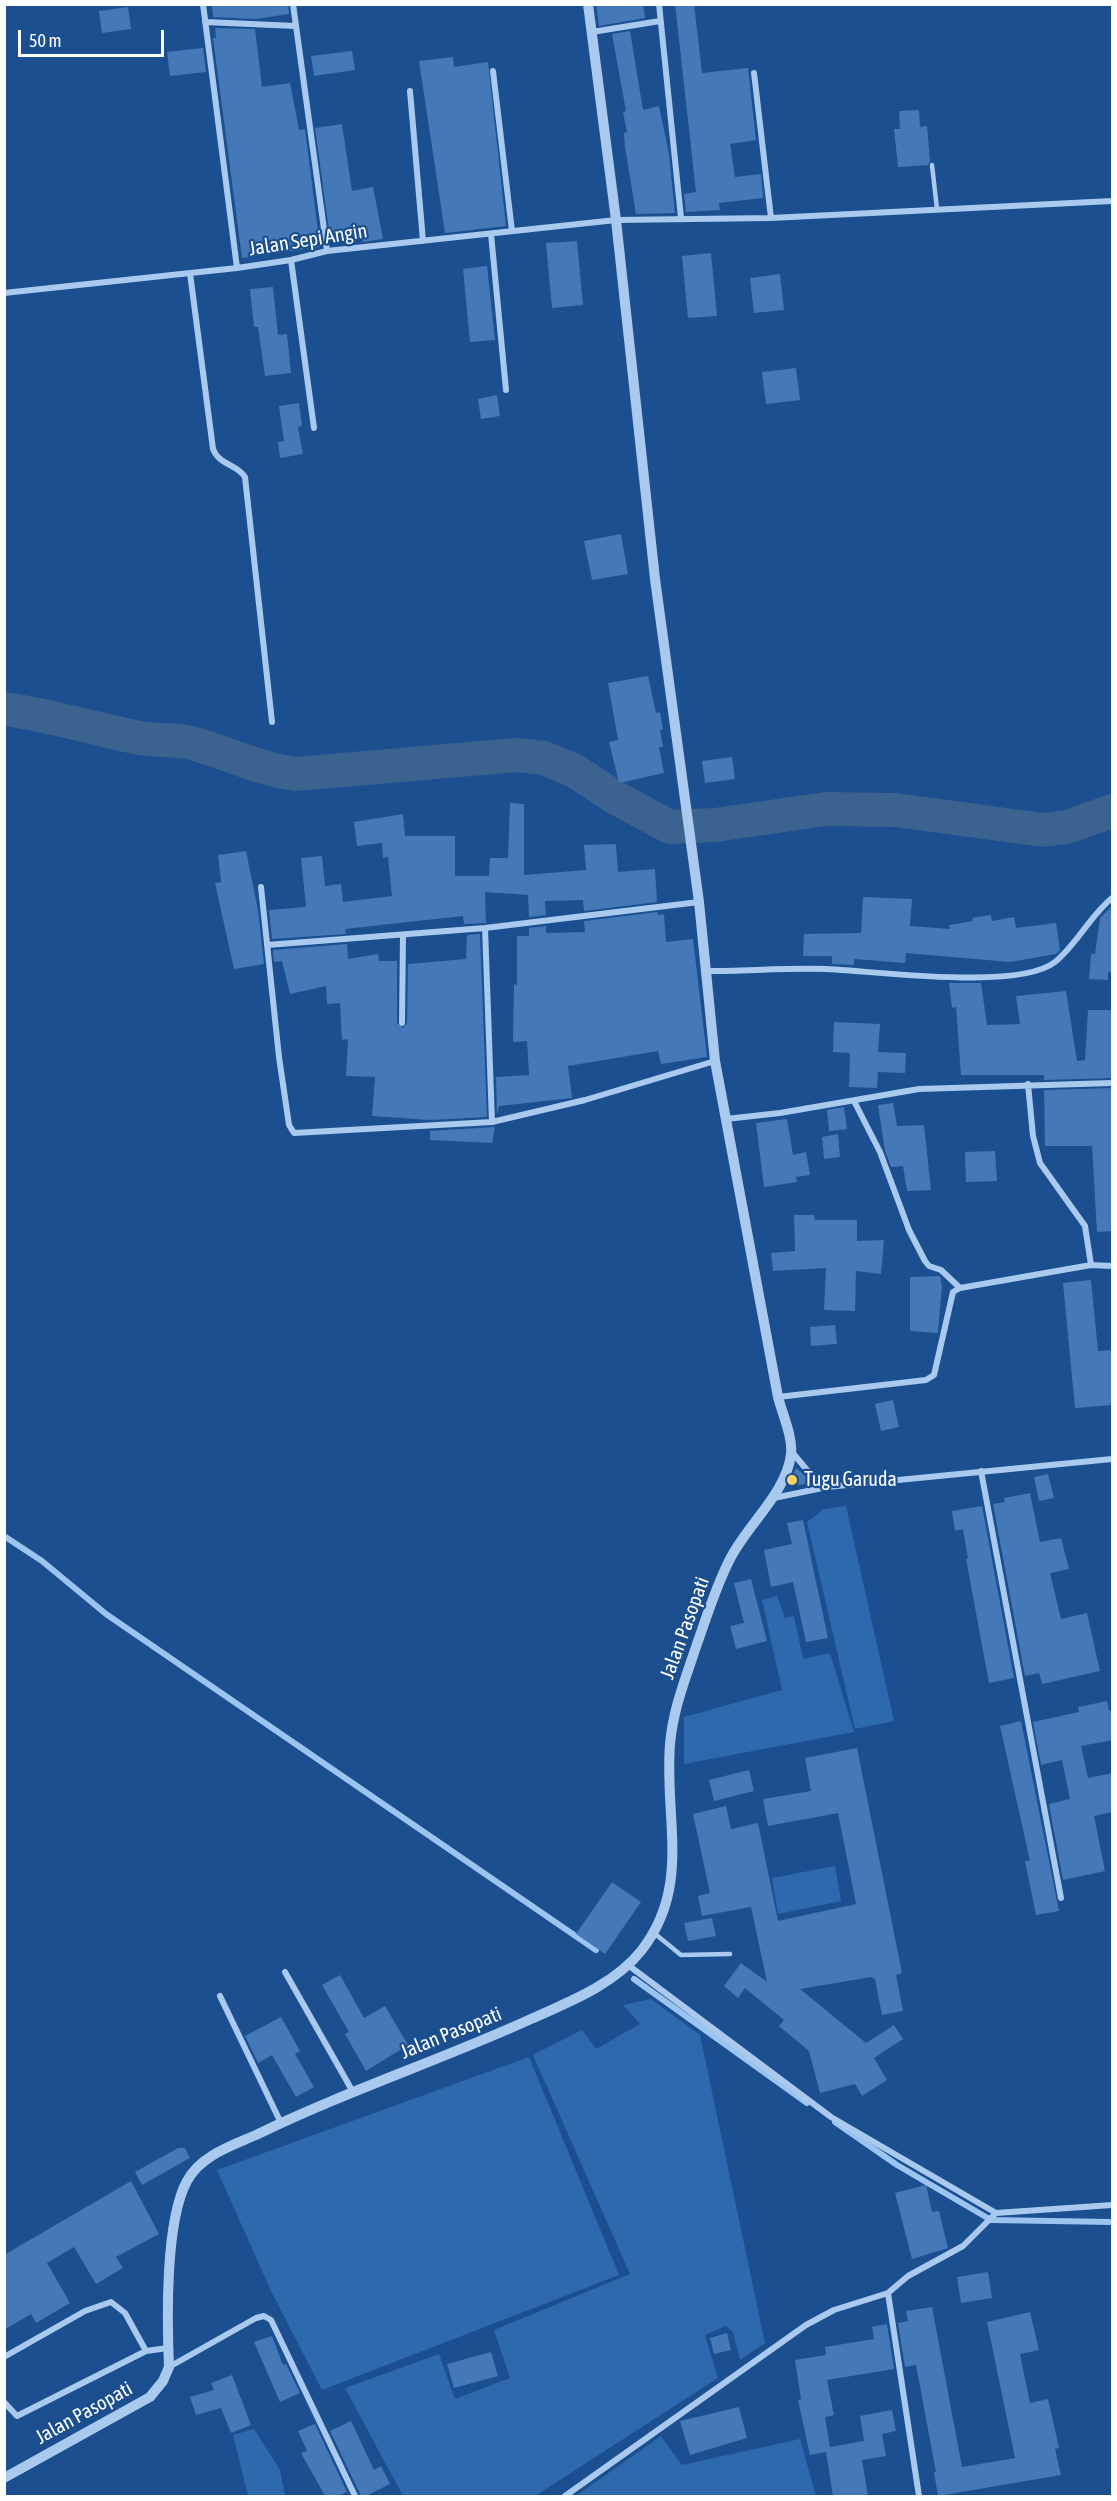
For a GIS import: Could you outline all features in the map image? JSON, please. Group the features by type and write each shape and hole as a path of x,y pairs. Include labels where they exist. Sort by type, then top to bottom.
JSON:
{"street":[{"path":"203,4 237,268"},
{"path":"292,4 327,251"},
{"path":"588,4 616,220 655,579 699,902 715,1061 778,1397 792,1452 807,1470 828,1487"},
{"path":"659,4 681,218"},
{"path":"592,32 660,21"},
{"path":"205,22 296,26"},
{"path":"493,71 512,231"},
{"path":"754,74 771,218"},
{"path":"410,91 423,241"},
{"name":"Jalan Sepi Angin","path":"4,293 237,268 291,260 327,251 616,220 771,218 1113,201"},
{"path":"491,234 506,390"},
{"path":"291,260 314,428"},
{"path":"190,273 213,449 217,458 240,470 245,477 272,722"},
{"path":"261,887 279,1057 289,1125 294,1133 492,1122 585,1100 715,1061"},
{"path":"707,971 825,969 928,977 1024,975 1055,962 1097,910 1113,898"},
{"path":"267,945 485,928 699,902"},
{"path":"485,928 492,1122"},
{"path":"402,1023 403,935"},
{"path":"726,1119 854,1101 919,1089 1113,1083"},
{"path":"1028,1084 1033,1136 1040,1163 1085,1226 1089,1234 1091,1265"},
{"path":"854,1101 880,1152 909,1230 925,1262 941,1270 960,1288"},
{"path":"778,1397 926,1380 934,1375 950,1295 960,1288 1091,1265 1113,1266"},
{"name":"Jalan Pasopati","path":"4,2478 150,2397 163,2381 169,2367 173,2232 185,2184 194,2169 208,2158 281,2123 353,2092 472,2046 608,1981 628,1965 654,1933 666,1909 671,1890 673,1858 668,1775 673,1718 729,1561 749,1526 774,1498 785,1475 792,1452"},
{"path":"774,1498 828,1487 1113,1460"},
{"path":"981,1471 1061,1898"},
{"path":"628,1965 831,2117 994,2215 1113,2205"},
{"path":"285,1972 353,2092"},
{"path":"220,1996 281,2123"},
{"path":"565,2496 806,2325 834,2310 888,2293 908,2276 971,2238 994,2215"},
{"path":"888,2293 919,2496"},
{"path":"4,2357 85,2311 111,2302 125,2313 146,2351"},
{"path":"169,2367 256,2318 264,2316 271,2320 355,2496"},
{"path":"4,2402 17,2416 146,2351 168,2348"}],"lane":[{"path":"932,165 937,209"},
{"path":"654,1933 681,1955 730,1954"}],"shaded area":[{"path":"846,1506 894,1721 855,1729 807,1522 824,1509"},
{"path":"777,1596 785,1618 794,1616 803,1659 830,1653 854,1732 684,1764 684,1717 782,1690 762,1600"},
{"path":"835,1866 841,1901 778,1914 772,1878"},
{"path":"651,1999 700,2035 765,2343 740,2360 733,2332 726,2326 705,2335 718,2378 535,2496 403,2496 345,2388 439,2354 455,2399 510,2378 494,2330 630,2274 533,2055 582,2030 596,2049 640,2024 623,2005"},
{"path":"529,2057 619,2275 322,2390 271,2291 217,2170"},
{"path":"254,2429 280,2470 285,2495 248,2496 233,2435"},
{"path":"661,2436 682,2465 800,2439 816,2496 576,2496"}],"building":[{"path":"212,4 288,4 289,14 256,19 213,17"},
{"path":"596,4 643,4 645,18 599,26"},
{"path":"675,4 694,4 702,73 748,68 756,140 730,144 735,177 761,174 763,198 719,203 720,210 686,212 684,194 696,192"},
{"path":"128,7 131,29 102,33 99,11"},
{"path":"215,28 255,29 262,87 290,83 299,130 305,129 320,247 242,258 213,38 216,38"},
{"path":"630,31 643,110 659,106 669,154 675,213 636,214 625,147 624,133 627,132 623,112 626,111 612,34"},
{"path":"203,48 206,72 170,76 167,52"},
{"path":"352,51 355,70 314,76 311,56"},
{"path":"453,57 454,67 488,62 506,226 445,233 419,61"},
{"path":"919,110 920,127 927,126 930,161 928,165 898,167 894,129 900,129 899,111"},
{"path":"342,124 352,191 373,187 383,239 363,242 361,232 330,237 315,128"},
{"path":"577,241 583,305 552,308 546,243"},
{"path":"711,253 717,316 688,318 682,256"},
{"path":"487,266 495,340 470,342 463,269"},
{"path":"780,274 784,310 754,313 750,278"},
{"path":"273,287 278,335 287,334 291,373 265,376 258,327 254,327 250,289"},
{"path":"796,368 800,400 766,404 762,372"},
{"path":"497,395 500,416 481,419 478,399"},
{"path":"299,403 302,426 298,427 303,454 280,458 278,442 284,441 279,406"},
{"path":"621,534 628,574 592,580 584,541"},
{"path":"648,676 656,713 660,712 663,729 660,730 663,747 659,747 664,773 619,783 609,742 618,740 608,683"},
{"path":"732,757 735,779 705,783 702,761"},
{"path":"510,803 524,804 524,875 586,870 584,845 616,844 618,872 655,869 657,902 584,911 583,900 545,901 546,915 529,917 528,895 485,892 486,923 464,924 463,916 345,929 346,934 272,939 269,910 306,907 301,858 322,856 325,886 341,884 343,902 392,896 388,857 383,858 382,843 357,846 354,822 403,814 405,836 455,836 455,876 489,876 490,858 508,858"},
{"path":"246,851 258,910 264,964 234,969 215,883 221,882 218,855"},
{"path":"863,897 912,899 910,926 950,929 949,925 991,915 992,921 1014,917 1016,928 1056,923 1060,950 1056,954 1010,962 906,953 905,963 854,959 854,965 832,964 832,956 803,956 804,934 861,933"},
{"path":"1113,905 1113,972 1108,972 1108,980 1089,979 1091,954 1095,954 1100,918"},
{"path":"658,912 658,915 664,914 666,942 693,939 707,1057 661,1064 658,1051 568,1066 572,1098 499,1106 497,1115 496,1077 529,1075 527,1041 513,1042 514,984 517,985 517,936 529,936 529,928 546,926 546,933 585,932 584,921"},
{"path":"480,934 487,1117 430,1120 372,1116 375,1077 346,1076 348,1039 342,1040 340,1003 327,1004 326,986 290,994 282,961 274,962 273,950 347,944 348,959 378,954 379,961 397,961 397,1023 403,1028 407,1023 408,964 466,959 467,935"},
{"path":"949,983 981,983 987,1025 1020,1024 1016,996 1066,991 1077,1061 1085,1060 1088,1010 1113,1010 1113,1078 1044,1080 1044,1075 961,1075 956,1007 952,1008"},
{"path":"834,1022 880,1024 878,1052 906,1053 905,1073 878,1072 877,1088 849,1087 850,1053 833,1052"},
{"path":"1113,1088 1113,1231 1097,1232 1092,1146 1045,1146 1044,1090"},
{"path":"893,1103 897,1126 924,1125 931,1190 907,1191 903,1166 891,1167 885,1151 878,1105"},
{"path":"844,1107 847,1129 829,1131 827,1110"},
{"path":"787,1119 793,1155 806,1152 810,1175 796,1177 797,1182 764,1187 756,1123"},
{"path":"495,1127 492,1143 430,1140 430,1131"},
{"path":"838,1134 840,1157 824,1159 822,1137"},
{"path":"995,1151 997,1181 966,1182 965,1152"},
{"path":"794,1215 814,1215 815,1220 857,1220 857,1241 884,1240 881,1274 856,1271 855,1311 824,1310 826,1268 773,1271 771,1253 795,1251"},
{"path":"940,1276 942,1286 938,1333 910,1331 910,1277"},
{"path":"1091,1280 1098,1351 1113,1350 1113,1405 1075,1408 1063,1283"},
{"path":"835,1325 837,1344 811,1346 810,1327"},
{"path":"893,1400 899,1427 881,1431 875,1404"},
{"path":"796,1468 809,1479 814,1483 788,1486"},
{"path":"1048,1474 1054,1498 1039,1501 1034,1477"},
{"path":"1030,1493 1040,1542 1061,1538 1069,1569 1050,1573 1061,1619 1087,1613 1100,1671 1042,1684 1039,1673 1025,1676 993,1504 1005,1502 1004,1498"},
{"path":"982,1506 1014,1678 989,1683 966,1559 968,1559 963,1529 955,1531 952,1511"},
{"path":"803,1520 828,1638 806,1642 793,1582 771,1587 764,1550 792,1544 787,1523"},
{"path":"751,1579 767,1641 736,1649 730,1626 744,1623 734,1583"},
{"path":"1107,1701 1109,1711 1113,1710 1113,1740 1081,1746 1088,1778 1113,1773 1113,1812 1094,1816 1105,1871 1063,1880 1049,1804 1070,1799 1062,1760 1041,1765 1033,1722 1079,1712 1078,1707"},
{"path":"1021,1721 1059,1911 1036,1915 1025,1861 1030,1861 1000,1726"},
{"path":"857,1748 902,1973 896,1975 903,2011 882,2015 875,1979 871,1977 800,1989 866,2043 894,2025 903,2039 874,2058 887,2080 862,2096 855,2084 820,2093 809,2051 779,2026 784,2020 745,1988 738,1998 724,1986 741,1963 767,1982 751,1907 702,1916 698,1896 710,1893 693,1814 726,1806 731,1829 758,1823 778,1921 856,1904 838,1813 768,1826 763,1799 811,1791 805,1758"},
{"path":"749,1770 754,1791 714,1801 709,1780"},
{"path":"612,1882 641,1902 605,1954 576,1934"},
{"path":"712,1918 716,1936 688,1941 684,1923"},
{"path":"340,1975 364,2018 385,2006 408,2045 366,2071 345,2034 349,2032 322,1985"},
{"path":"281,2017 300,2051 295,2054 314,2087 296,2097 272,2055 258,2063 245,2036"},
{"path":"178,2148 185,2148 190,2158 142,2185 135,2172"},
{"path":"131,2181 159,2234 116,2257 123,2268 96,2284 74,2247 47,2263 70,2303 36,2323 31,2314 4,2330 4,2255"},
{"path":"926,2185 932,2212 939,2211 948,2248 912,2259 895,2193"},
{"path":"988,2272 992,2298 961,2303 957,2277"},
{"path":"932,2307 962,2467 1015,2458 987,2322 1030,2312 1039,2350 1020,2354 1030,2403 1048,2399 1059,2448 1055,2449 1061,2475 938,2496 934,2472 936,2472 916,2365 905,2367 898,2323 908,2321 906,2311"},
{"path":"887,2324 894,2369 827,2380 834,2415 825,2417 830,2447 864,2441 860,2416 892,2410 896,2431 882,2434 886,2456 862,2460 868,2496 833,2496 826,2452 810,2455 798,2400 801,2399 795,2360 826,2355 825,2347 874,2339 872,2327"},
{"path":"727,2333 731,2350 714,2354 710,2338"},
{"path":"272,2336 283,2365 286,2364 300,2393 280,2402 254,2342"},
{"path":"491,2352 498,2376 454,2388 447,2364"},
{"path":"232,2375 251,2425 231,2433 221,2408 196,2415 190,2397 214,2390 211,2383"},
{"path":"739,2407 747,2438 690,2455 680,2421"},
{"path":"351,2421 374,2470 381,2466 390,2484 366,2496 361,2496 330,2431"},
{"path":"315,2424 347,2492 338,2496 325,2496 301,2453 307,2451 298,2431"}],"waterway":[{"path":"4,709 142,738 188,742 257,765 296,774 517,755 544,758 575,771 616,798 670,827 715,825 826,809 895,810 1043,830 1067,827 1112,811"},
{"path":"4,1536 42,1561 106,1614 596,1950"},
{"path":"634,1979 807,2103"},
{"path":"835,2122 897,2165 991,2220 1112,2222"}],"place":[{"name":"Tugu Garuda","path":"792,1480"}]}
